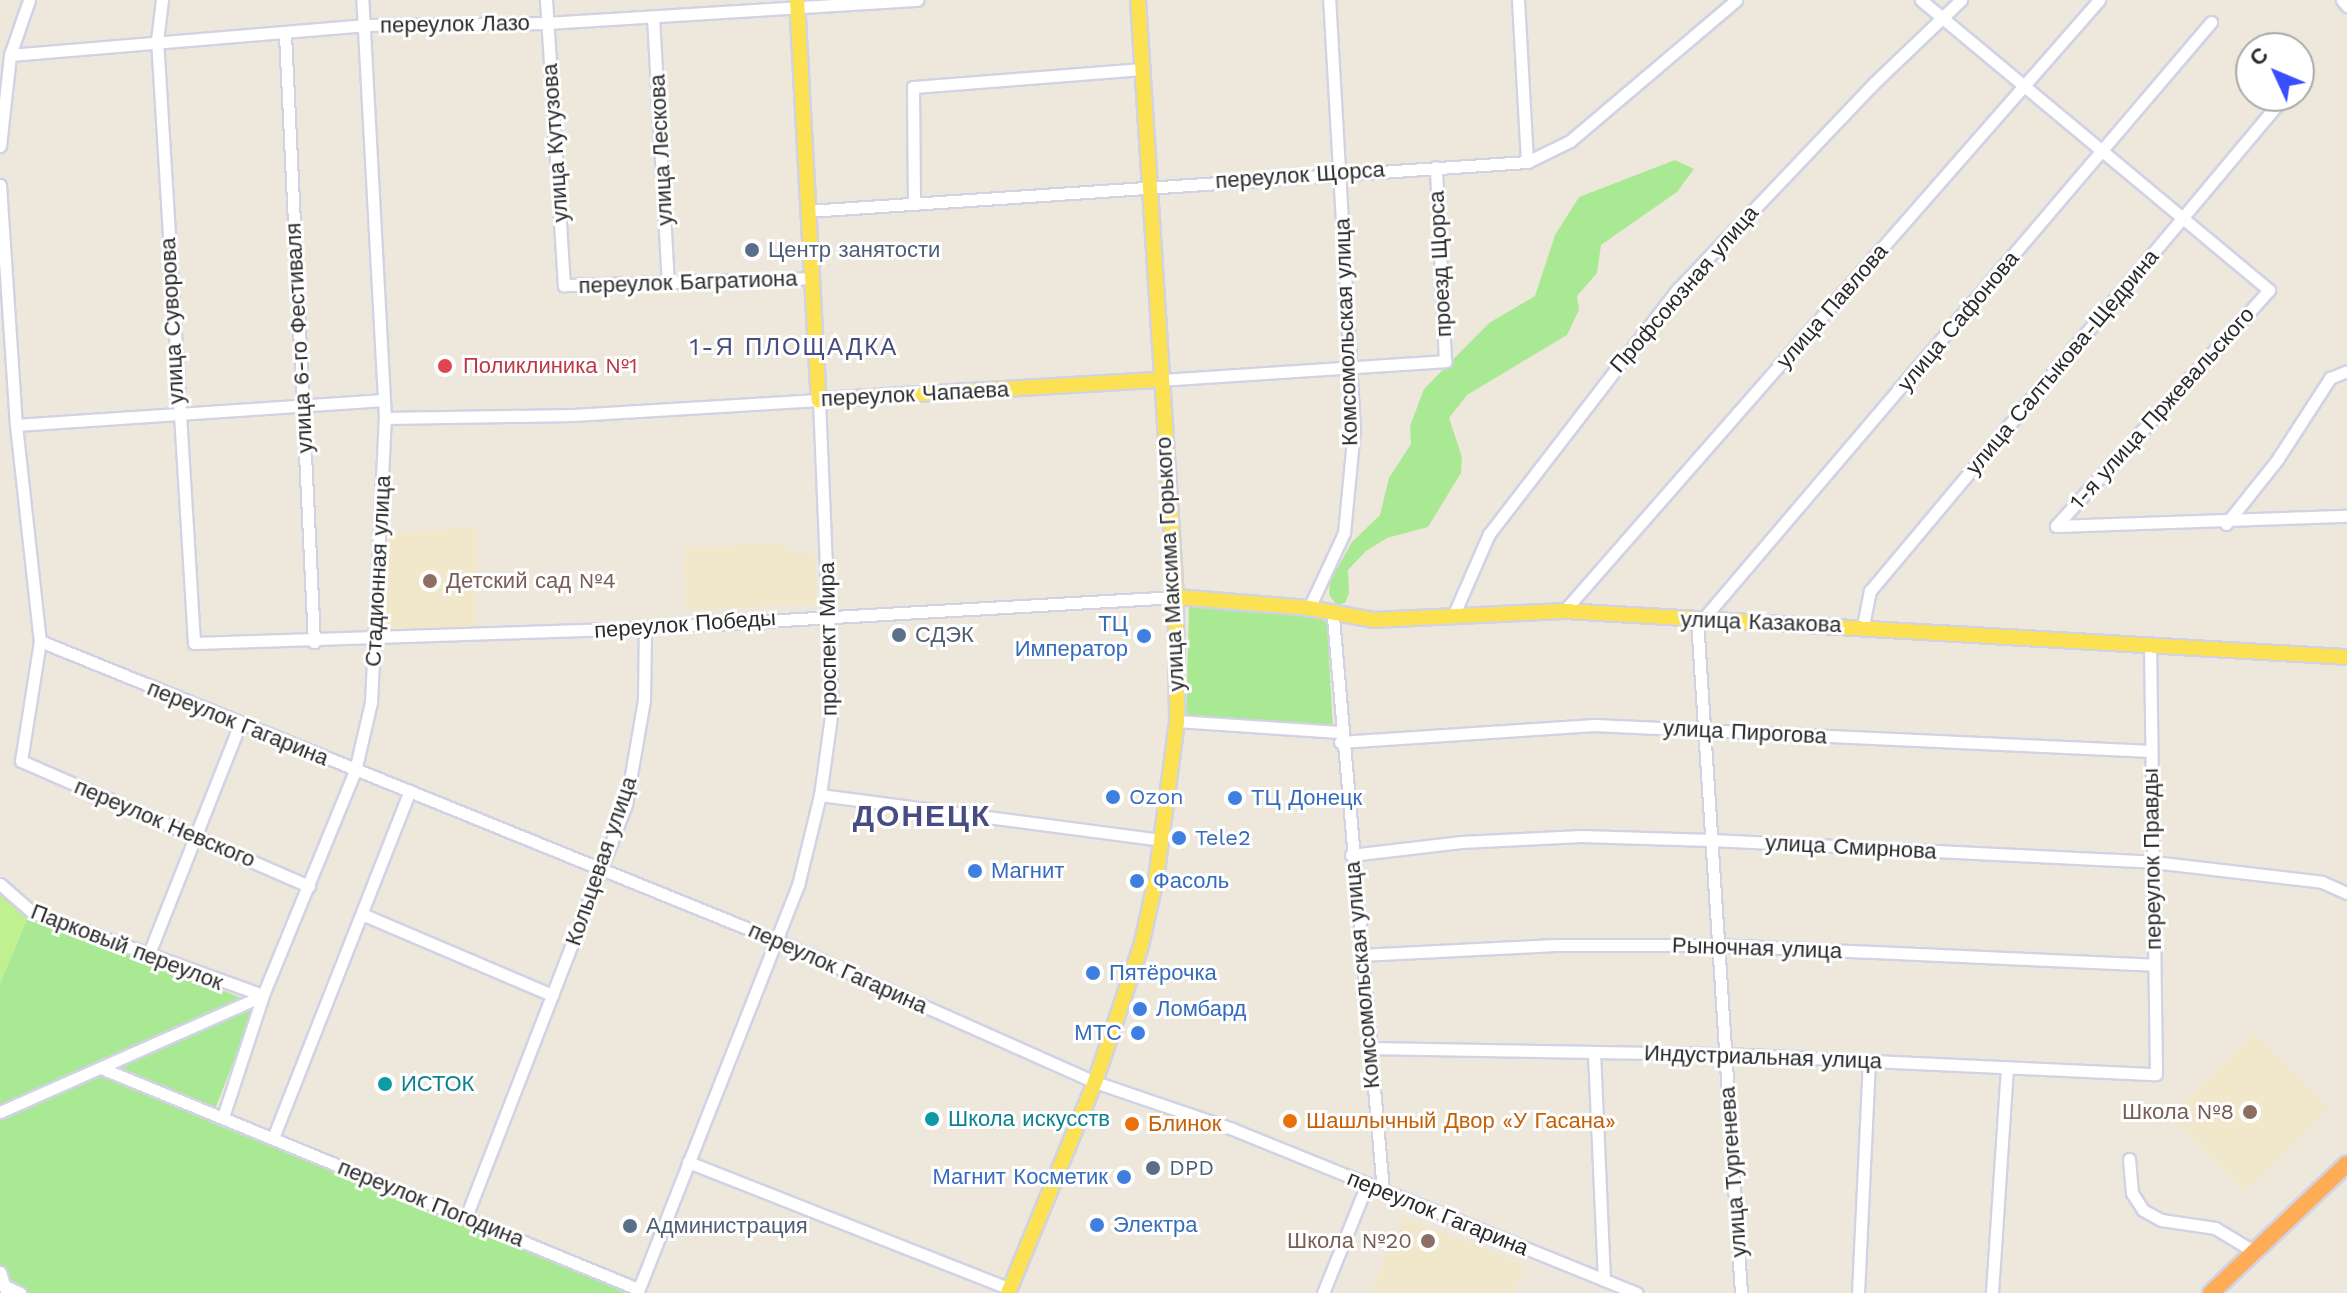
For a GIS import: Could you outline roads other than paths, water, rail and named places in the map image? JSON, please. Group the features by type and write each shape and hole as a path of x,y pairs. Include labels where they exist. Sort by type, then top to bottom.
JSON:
{"highway":[{"path":"2211,1293 2347,1164"}],"main road":[{"name":"улица Максима Горького","path":"1009,1291 1095,1082 1141,946 1161,840 1177,721 1176,597 1138,0"},
{"name":"проспект Мира","path":"797,4 819,400"},
{"name":"переулок Чапаева","path":"819,400 1160,380"},
{"name":"улица Казакова","path":"1176,597 1309,608 1333,617 1373,620 1564,611 1863,626 2347,657"}],"street":[{"path":"0,146 4,69 29,0"},
{"name":"улица Суворова","path":"162,0 157,39 177,415 194,643"},
{"name":"Стадионная улица","path":"223,1117 263,995 355,771 371,702 377,639 385,418 362,0"},
{"name":"улица Кутузова","path":"546,0 564,285"},
{"name":"переулок Лазо","path":"10,55 157,39 285,34 364,25 548,23 797,4 917,0"},
{"name":"Комсомольская улица","path":"1309,608 1344,533 1354,430 1329,0"},
{"path":"1518,0 1527,162"},
{"name":"переулок Щорса","path":"808,211 1339,172 1527,162 1570,141 1736,0"},
{"path":"1921,0 2183,218"},
{"name":"Профсоюзная улица","path":"1454,614 1489,534 1678,289 1961,0"},
{"name":"улица Павлова","path":"1564,611 2099,0"},
{"path":"2342,0 2347,6"},
{"name":"улица Лескова","path":"653,17 668,282"},
{"name":"улица Сафонова","path":"1700,620 2211,22"},
{"name":"улица 6-го Фестиваля","path":"285,34 314,642"},
{"path":"914,202 913,87 1143,69"},
{"name":"улица Салтыкова-Щедрина","path":"1863,626 1870,591 2271,112"},
{"name":"проезд Щорса","path":"1436,167 1445,361"},
{"path":"0,185 16,425 40,641"},
{"name":"1-я улица Пржевальского","path":"2183,218 2269,290 2056,526 2226,524"},
{"name":"переулок Багратиона","path":"564,285 812,278"},
{"name":"переулок Чапаева","path":"1160,380 1445,361"},
{"path":"2226,524 2277,460 2330,378 2347,371"},
{"path":"16,425 303,409 384,400"},
{"name":"переулок Чапаева","path":"385,418 573,415 819,400"},
{"name":"проспект Мира","path":"638,1291 798,885 820,795 832,709 831,614 819,400"},
{"path":"2226,524 2347,516"},
{"name":"переулок Победы","path":"194,643 314,642 645,628 831,614 1176,597"},
{"name":"Комсомольская улица","path":"1333,617 1340,737 1383,1191"},
{"name":"улица Тургенева","path":"1700,620 1703,730 1741,1293"},
{"name":"Кольцевая улица","path":"466,1217 626,804 637,753 645,628"},
{"name":"переулок Гагарина","path":"40,641 776,940 1095,1082 1230,1128 1637,1293"},
{"name":"переулок Невского","path":"40,641 21,761 309,886"},
{"name":"переулок Правды","path":"2150,645 2156,1074"},
{"name":"улица Пирогова","path":"1177,721 1340,737 1594,725 2151,751"},
{"path":"148,956 240,724"},
{"path":"273,1138 410,791"},
{"path":"820,795 1161,840"},
{"name":"улица Смирнова","path":"1351,855 1461,842 1581,836 1711,840 2153,862 2322,882 2347,893"},
{"name":"Парковый переулок","path":"0,884 32,912 263,995"},
{"path":"362,914 552,995"},
{"name":"Рыночная улица","path":"1360,955 1556,945 1718,945 2154,965"},
{"path":"0,1112 263,995"},
{"name":"Индустриальная улица","path":"1369,1048 1725,1054 2156,1074"},
{"path":"1594,1052 1604,1280"},
{"path":"1858,1293 1869,1060"},
{"path":"1992,1293 2007,1067"},
{"name":"переулок Погодина","path":"101,1068 638,1291"},
{"path":"2129,1159 2132,1193 2143,1210 2161,1220 2215,1228 2255,1252"},
{"path":"688,1162 1009,1291"},
{"path":"1323,1293 1367,1184"},
{"path":"0,1272 6,1290 20,1293"}],"place":[{"name":"Центр занятости","path":"752,250"},
{"name":"Поликлиника №1","path":"445,366"},
{"name":"Детский сад №4","path":"430,581"},
{"name":"СДЭК","path":"899,635"},
{"name":"ТЦ Император","path":"1144,636"},
{"name":"Ozon","path":"1113,797"},
{"name":"ТЦ Донецк","path":"1235,798"},
{"name":"Tele2","path":"1179,838"},
{"name":"Магнит","path":"975,871"},
{"name":"Фасоль","path":"1137,881"},
{"name":"Пятёрочка","path":"1093,973"},
{"name":"Ломбард","path":"1140,1009"},
{"name":"МТС","path":"1138,1033"},
{"name":"ИСТОК","path":"385,1084"},
{"name":"Школа №8","path":"2250,1112"},
{"name":"Школа искусств","path":"932,1119"},
{"name":"Шашлычный Двор «У Гасана»","path":"1290,1121"},
{"name":"Блинок","path":"1132,1124"},
{"name":"DPD","path":"1153,1168"},
{"name":"Магнит Косметик","path":"1124,1177"},
{"name":"Электра","path":"1097,1225"},
{"name":"Администрация","path":"630,1226"},
{"name":"Школа №20","path":"1428,1241"}],"district":[{"name":"1-Я ПЛОЩАДКА","path":"794,348"},
{"name":"ДОНЕЦК","path":"922,816"}]}
